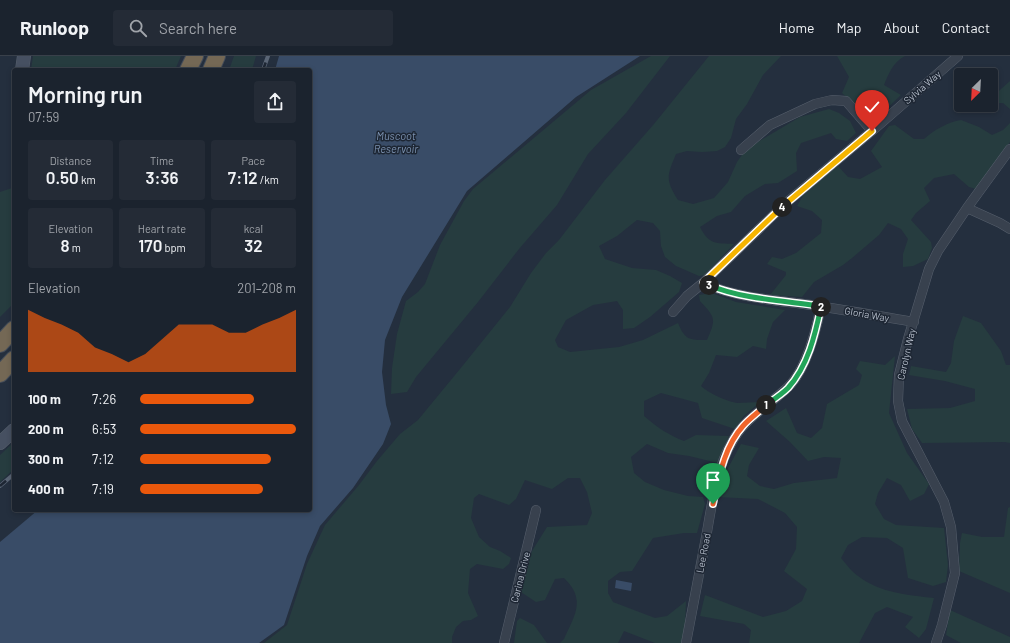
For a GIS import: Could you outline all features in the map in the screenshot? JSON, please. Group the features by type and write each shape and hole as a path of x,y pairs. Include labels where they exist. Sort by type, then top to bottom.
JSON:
{"highway":[{"path":"189,68 194,56"},
{"path":"212,68 217,56"},
{"path":"0,344 12,331"},
{"path":"0,374 12,361"}],"main road":[{"path":"0,443 12,432"}],"street":[{"name":"Sylvia Way","path":"673,312 687,296 703,283 786,203 958,56"},
{"path":"742,150 770,125 815,104 832,100 846,101 872,131"},
{"name":"Carolyn Way","path":"936,643 955,573 952,527 944,502 902,421 898,401 900,375 908,339 929,269 938,251 967,208 1010,149"},
{"path":"967,208 1000,222 1010,228"},
{"name":"Gloria Way","path":"703,283 718,289 741,295 821,306 914,322"},
{"name":"Lee Road","path":"686,643 711,512 721,468 728,448 743,426 787,389 795,379 807,357 817,327 821,306"},
{"name":"Carina Drive","path":"504,643 536,510"}],"green space":[{"path":"33,56 181,56 176,68 31,68"},
{"path":"234,56 256,56 253,68 230,68"},
{"path":"651,56 670,56 626,113 588,154 557,205 519,249 478,302 416,377 407,392 391,394 392,368 397,334 406,301 418,292 425,284 440,245 464,201 473,189 591,90"},
{"path":"709,56 781,56 763,75 747,104 736,119 731,138 725,147 717,151 687,151 676,154 669,173 669,182 678,200 693,204 714,198 728,182 737,162 746,149 800,117 829,109 839,113 850,121 856,133 847,141 836,139 831,133 801,143 796,153 797,171 778,183 765,184 745,196 731,212 717,216 700,227 703,233 714,242 734,244 705,275 699,276 676,266 665,257 661,246 660,231 653,223 637,220 617,236 599,246 605,259 632,268 656,270 670,276 682,283 679,292 650,317 634,328 623,329 623,310 617,301 593,305 566,320 555,340 558,347 570,352 619,347 643,340 678,323 683,333 688,338 707,340 712,327 713,319 712,315 700,301 699,295 712,293 736,302 785,310 773,322 767,339 766,349 753,346 737,357 716,355 709,373 701,386 713,394 734,402 760,402 743,417 735,429 702,418 698,403 661,393 644,401 644,416 653,424 678,439 684,441 696,435 729,436 718,463 668,453 647,444 631,457 634,473 645,482 664,490 688,496 703,497 705,504 697,533 684,533 653,538 632,571 620,572 608,581 608,593 613,602 655,618 667,616 686,601 685,628 681,643 655,643 624,631 618,643 560,643 564,639 577,607 575,594 570,584 564,578 555,579 545,600 536,602 521,592 532,551 547,527 587,525 592,513 587,492 580,478 568,478 552,489 525,480 516,499 509,505 479,494 474,498 471,518 479,537 490,547 511,558 509,564 503,569 477,564 470,569 468,593 478,616 471,620 463,621 456,627 452,637 452,643 264,643 287,625 307,564 325,525 400,434 418,420 460,369 510,307 531,273 546,253 559,240 605,180 654,124"},
{"path":"837,56 905,56 894,65 884,85 901,95 877,118 874,119 866,115 842,93 849,77"},
{"path":"1010,81 1010,109 1003,103 998,103 998,92"},
{"path":"961,120 979,127 992,135 1003,130 1010,123 1010,142 976,189 969,187 954,174 934,178 924,188 930,201 916,213 911,220 931,242 932,248 928,259 913,266 903,267 903,254 908,239 901,229 888,223 879,235 852,258 814,282 802,297 770,295 786,275 786,272 767,264 772,257 782,259 796,253 821,233 822,220 812,211 797,206 805,192 838,166 848,177 860,179 882,167 871,151 889,126 895,125 914,139 924,139 941,127"},
{"path":"12,188 12,305 0,317 0,192"},
{"path":"963,316 981,323 1001,351 1006,365 1010,365 1010,443 922,443 912,429 907,409 950,408 975,401 975,389 945,381 909,375 911,366 946,372 951,363 954,341"},
{"path":"895,356 889,413 907,453 929,484 924,494 910,501 901,485 887,478 878,493 875,504 884,519 896,525 944,528 948,565 946,582 933,586 908,578 903,548 887,538 862,537 848,545 841,558 849,568 867,582 885,590 914,596 934,598 926,629 919,638 905,627 913,617 887,607 875,613 859,643 749,643 751,630 744,624 700,616 705,595 763,617 786,611 802,601 807,589 784,571 796,549 797,527 785,513 758,499 717,497 727,470 741,444 759,448 749,465 747,476 760,486 774,489 794,483 837,478 841,458 824,457 808,461 790,442 766,421 786,408 797,433 811,438 822,428 827,404 859,385 862,375 856,369 860,361 885,365"},
{"path":"12,444 12,471 0,482 0,455"},
{"path":"1010,507 1010,593 959,571 960,543 962,533 982,537 1004,537 1008,508"},
{"path":"950,610 1010,637 1010,643 961,643 946,635"},
{"path":"520,618 534,625 547,643 514,643 517,621"}],"water":[{"name":"Muscoot Reservoir","path":"279,56 640,56 576,97 467,191 402,297 385,340 382,372 386,405 391,424 383,444 353,488 320,526 307,556 284,625 259,643 0,643 0,542 36,512 312,512 312,68 276,68"},
{"path":"616,580 632,583 631,591 615,588"}],"railway":[{"path":"264,68 268,56"},
{"path":"0,486 12,476"}],"route":[{"path":"713,504 721,468 732,440 743,426 766,405 787,389 795,379 807,357 817,327 821,306 741,295 718,289 703,283 786,203 872,131"}]}
